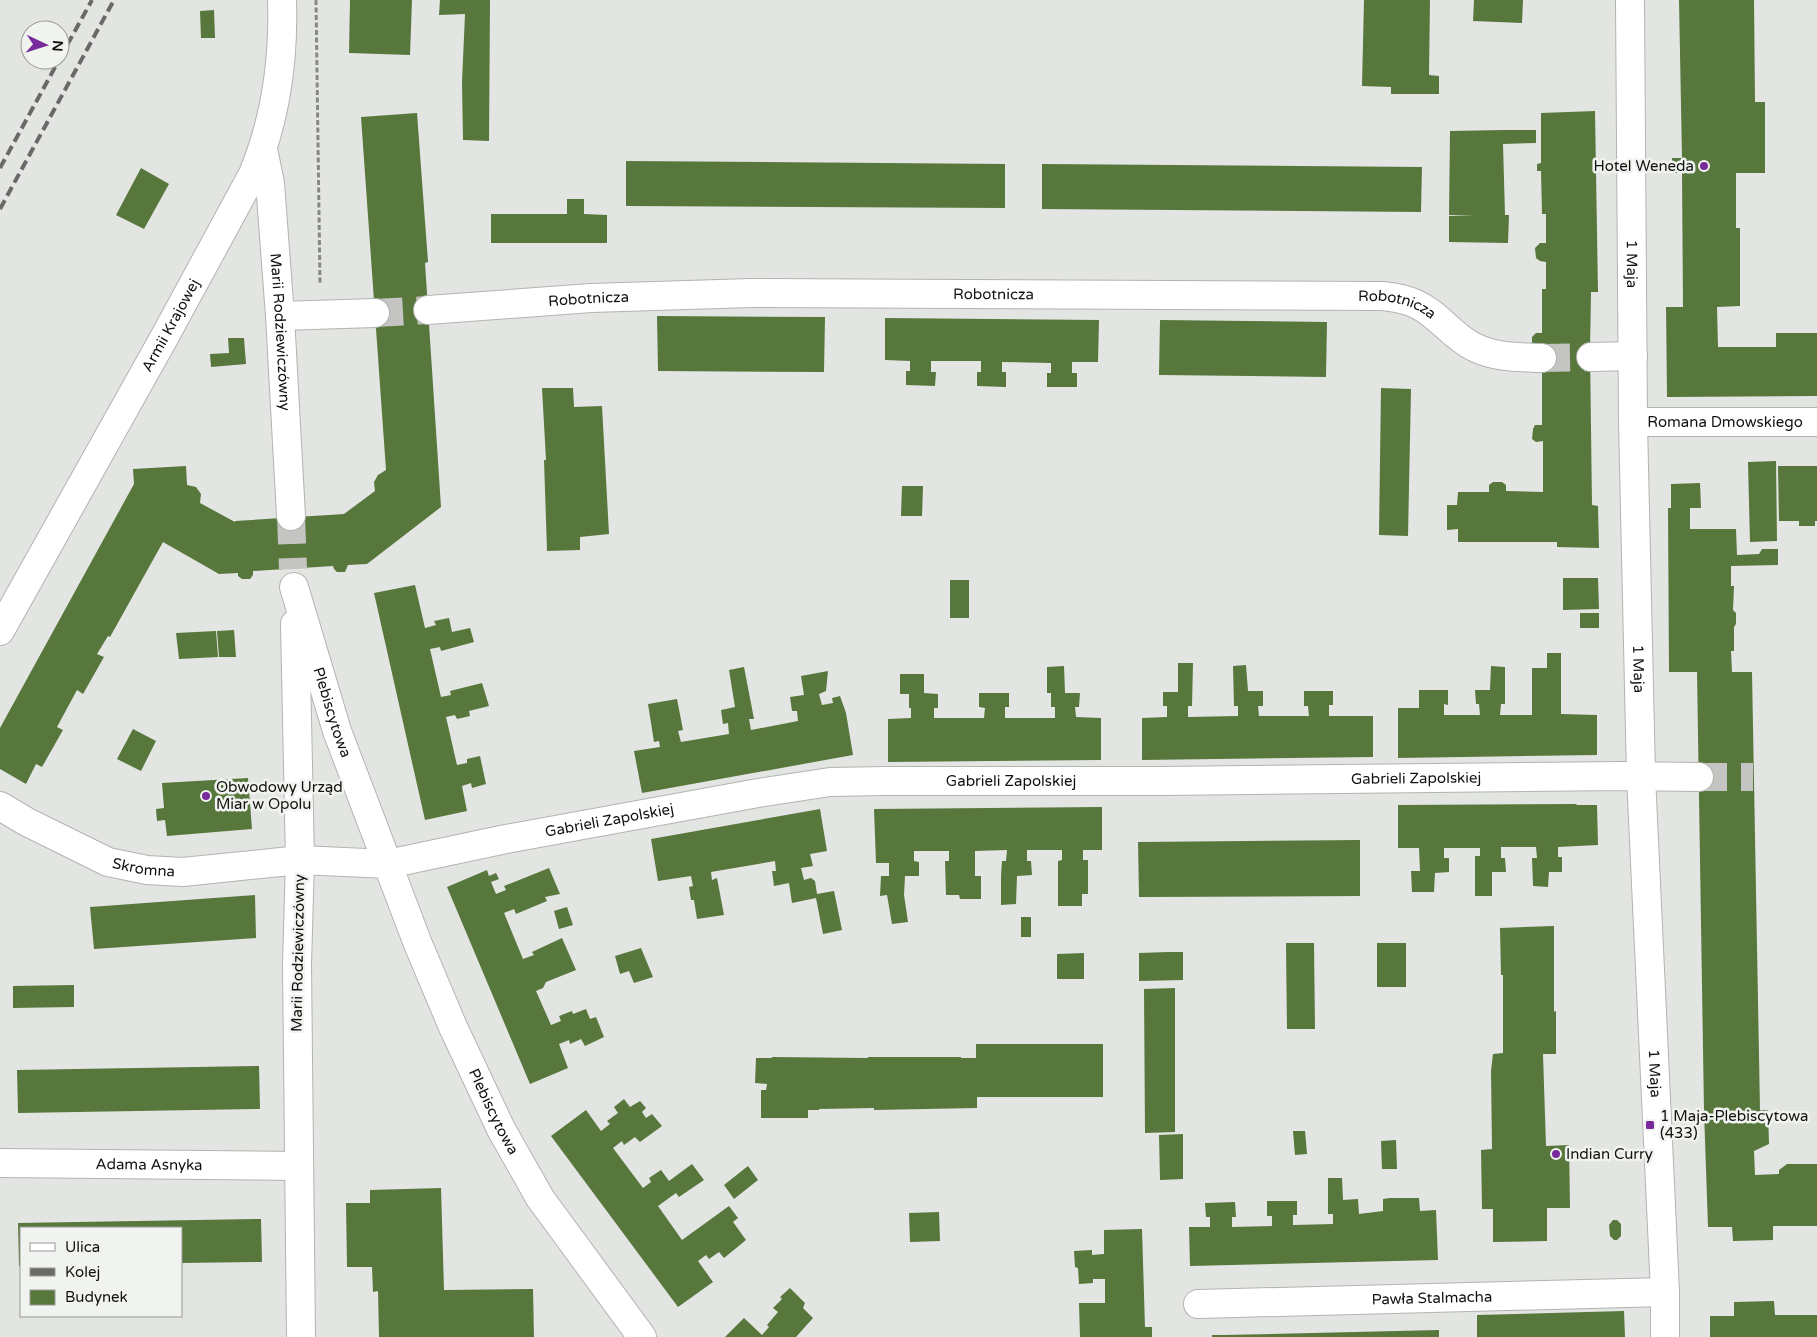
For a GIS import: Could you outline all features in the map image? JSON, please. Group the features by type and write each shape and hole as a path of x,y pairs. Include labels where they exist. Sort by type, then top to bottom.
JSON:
{"street":[{"name":"Armii Krajowej","path":"0,630 234,209 263,149 274,110 280,71 283,32 282,0"},
{"name":"1 Maja","path":"1630,0 1632,356 1641,776 1665,1292 1665,1337"},
{"name":"Marii Rodziewiczówny","path":"263,149 270,183 280,316 290,516"},
{"name":"Robotnicza","path":"428,310 591,298 751,293 1382,296 1418,304 1461,340 1482,351 1495,355 1542,358"},
{"path":"280,316 375,313"},
{"path":"1591,357 1632,356"},
{"name":"Romana Dmowskiego","path":"1633,422 1817,422"},
{"name":"Marii Rodziewiczówny","path":"293,578 300,860 297,964 301,1337"},
{"name":"Plebiscytowa","path":"293,578 337,731 452,1027 501,1129 540,1198 642,1337"},
{"name":"Gabrieli Zapolskiej","path":"388,864 506,839 758,793 830,782 1698,777"},
{"name":"Skromna","path":"0,806 108,862 147,870 183,872 300,860"},
{"path":"300,860 388,864"},
{"name":"Adama Asnyka","path":"0,1163 298,1166"},
{"name":"Pawła Stalmacha","path":"1198,1304 1665,1292"}],"path":[{"path":"316,0 321,316"}],"building":[{"path":"350,0 412,0 410,55 349,53"},
{"path":"440,0 490,0 489,141 463,140 462,82 465,14 439,15"},
{"path":"1364,0 1430,0 1429,75 1439,76 1439,94 1391,94 1391,87 1362,86"},
{"path":"1474,0 1523,0 1522,23 1473,21"},
{"path":"1679,0 1754,0 1755,102 1765,102 1765,173 1736,173 1736,228 1740,228 1740,306 1717,307 1718,347 1776,347 1776,333 1817,333 1817,396 1667,397 1666,307 1683,307 1682,173 1672,173 1672,158 1682,158"},
{"path":"214,10 215,38 201,38 200,11"},
{"path":"1595,111 1598,292 1591,292 1590,351 1592,505 1598,506 1599,548 1557,547 1557,542 1458,542 1458,529 1447,530 1447,505 1457,505 1458,492 1489,492 1489,485 1493,482 1502,482 1506,485 1506,491 1543,492 1543,441 1536,442 1532,439 1535,425 1542,425 1542,358 1532,346 1532,337 1536,333 1542,333 1542,289 1546,289 1546,262 1536,258 1535,248 1540,243 1546,243 1546,214 1542,214 1541,171 1537,171 1537,164 1541,163 1541,113"},
{"path":"417,113 428,262 425,263 441,507 367,564 348,565 345,572 337,572 333,566 253,571 250,579 242,579 238,576 238,573 219,574 163,542 110,637 108,636 97,654 104,657 83,694 77,690 57,727 63,730 42,767 36,764 26,784 0,769 0,728 134,484 133,469 186,466 187,485 196,487 201,494 200,503 235,522 344,514 375,491 374,482 378,475 386,470 361,117"},
{"path":"1536,130 1536,143 1503,144 1505,215 1509,215 1508,243 1449,242 1449,216 1474,215 1449,215 1450,131"},
{"path":"626,161 1005,164 1005,208 626,206"},
{"path":"1042,164 1422,167 1421,212 1042,209"},
{"path":"141,168 169,184 144,229 116,215"},
{"path":"567,199 584,199 584,214 607,215 607,243 491,243 491,214 567,214"},
{"path":"657,316 825,317 824,372 658,371"},
{"path":"885,318 1099,320 1098,362 1072,362 1072,373 1077,373 1077,387 1047,387 1047,373 1051,373 1051,363 1002,362 1002,372 1006,372 1006,387 977,386 977,372 981,372 981,361 931,361 931,372 936,372 935,386 906,385 906,371 910,371 910,361 885,360"},
{"path":"1160,320 1327,322 1326,377 1159,375"},
{"path":"228,338 244,338 246,364 211,367 210,354 229,353"},
{"path":"542,388 573,388 574,407 602,406 609,534 580,537 580,550 547,551 544,460 546,460"},
{"path":"1381,388 1411,389 1408,536 1379,535"},
{"path":"1776,461 1777,541 1750,542 1748,462"},
{"path":"1778,466 1817,466 1817,521 1815,521 1815,526 1799,526 1799,521 1779,521"},
{"path":"1700,483 1701,508 1690,508 1690,529 1736,529 1737,555 1759,554 1762,549 1778,549 1778,565 1731,566 1731,586 1734,586 1733,610 1736,613 1734,651 1731,651 1732,672 1752,672 1760,1110 1768,1110 1769,1144 1754,1151 1755,1175 1779,1174 1779,1170 1787,1164 1817,1164 1817,1226 1773,1226 1773,1240 1733,1241 1732,1227 1708,1227 1704,1111 1697,672 1669,672 1668,508 1671,508 1671,484"},
{"path":"902,486 923,486 922,516 901,516"},
{"path":"1563,578 1598,578 1599,609 1563,610"},
{"path":"950,580 969,580 969,618 950,618"},
{"path":"415,585 425,628 436,625 434,621 449,618 452,632 470,628 474,642 441,651 440,647 430,649 441,697 451,695 450,691 482,683 489,706 469,711 470,716 457,719 455,715 446,717 457,765 467,763 467,759 480,756 486,784 472,788 471,783 462,786 467,811 425,820 374,593"},
{"path":"1580,613 1599,613 1599,628 1580,628"},
{"path":"234,630 236,657 219,657 217,631"},
{"path":"216,631 218,657 179,659 176,633"},
{"path":"1547,653 1561,653 1561,714 1597,715 1597,755 1398,758 1398,708 1419,708 1419,690 1448,690 1448,705 1444,704 1444,715 1480,715 1479,704 1476,704 1475,690 1490,690 1491,666 1505,667 1505,704 1501,704 1500,715 1532,715 1532,668 1547,668"},
{"path":"1178,663 1193,663 1192,706 1188,706 1188,717 1238,716 1238,706 1234,706 1233,666 1246,665 1248,691 1263,691 1263,706 1258,706 1259,716 1309,716 1308,706 1304,706 1304,691 1333,691 1333,705 1329,705 1329,716 1373,716 1373,757 1142,760 1142,718 1167,717 1167,706 1163,706 1163,692 1178,692"},
{"path":"1064,666 1065,693 1080,693 1079,707 1075,707 1076,717 1101,718 1101,760 888,762 888,719 911,718 909,694 900,694 900,674 924,674 924,693 938,694 938,708 934,708 934,718 984,718 985,708 979,707 979,693 1009,693 1009,707 1005,707 1005,718 1055,718 1055,707 1051,707 1051,693 1047,693 1047,667"},
{"path":"744,667 754,719 749,719 751,730 798,721 797,711 792,711 790,697 804,695 801,676 828,671 826,691 819,694 822,705 833,703 832,698 840,696 846,713 853,755 642,793 634,751 660,747 659,741 654,742 648,704 677,699 683,730 678,731 681,742 729,734 728,723 723,724 721,710 735,707 729,670"},
{"path":"133,729 156,741 141,771 117,759"},
{"name":"Obwodowy Urząd Miar w Opolu","path":"248,778 252,829 167,836 165,820 157,821 156,809 164,808 162,783"},
{"path":"1398,805 1597,805 1598,845 1558,847 1558,857 1562,857 1562,872 1549,872 1548,887 1533,886 1532,858 1537,858 1536,847 1501,847 1501,858 1505,858 1506,872 1492,872 1492,896 1475,896 1475,856 1480,856 1480,848 1444,848 1444,858 1449,858 1449,872 1435,873 1434,892 1412,892 1411,871 1420,871 1419,848 1398,848"},
{"path":"1102,807 1102,850 1083,850 1083,860 1088,860 1088,894 1082,894 1082,906 1058,906 1058,861 1062,860 1062,850 1027,850 1027,861 1031,861 1032,875 1017,876 1016,904 1001,905 1002,861 1006,861 1007,850 975,851 975,876 981,876 981,899 960,899 959,895 946,895 945,861 949,861 949,851 914,851 914,861 919,862 919,876 905,876 904,895 908,922 892,924 887,895 880,896 881,876 889,876 889,863 876,863 874,809"},
{"path":"820,809 827,851 810,854 813,866 801,868 804,880 811,878 815,881 817,894 834,891 842,930 823,934 816,898 792,903 789,883 774,886 772,871 776,871 775,861 711,872 712,880 717,878 724,915 697,919 694,900 691,900 689,887 693,886 691,876 658,881 651,839"},
{"path":"1360,840 1360,896 1139,897 1138,842"},
{"path":"549,868 560,894 545,897 547,901 516,914 514,909 504,913 523,959 534,955 532,952 562,938 576,970 546,982 543,988 536,991 551,1025 561,1021 559,1016 572,1011 573,1014 586,1009 590,1019 596,1017 604,1037 585,1046 581,1039 570,1044 569,1040 559,1044 568,1068 530,1084 447,887 487,870 489,876 496,873 499,879 491,882 496,894 506,890 504,886"},
{"path":"255,895 256,938 94,949 90,907"},
{"path":"567,907 573,925 559,929 554,911"},
{"path":"1021,917 1031,917 1031,937 1021,937"},
{"path":"1554,926 1556,1054 1543,1054 1546,1146 1569,1145 1570,1208 1547,1208 1547,1241 1493,1242 1493,1209 1482,1209 1481,1150 1492,1149 1491,1071 1493,1054 1503,1053 1503,975 1501,975 1500,928"},
{"path":"1286,943 1314,943 1315,1029 1287,1029"},
{"path":"1377,943 1406,943 1406,987 1377,987"},
{"path":"641,948 653,977 634,983 629,971 620,974 615,956"},
{"path":"1183,952 1183,980 1139,981 1139,953"},
{"path":"1084,953 1084,979 1057,979 1057,954"},
{"path":"74,985 74,1007 13,1008 13,986"},
{"path":"1175,988 1175,1132 1145,1133 1144,989"},
{"path":"976,1044 1103,1044 1103,1097 977,1097 977,1108 819,1109 808,1110 808,1118 761,1118 761,1090 766,1090 767,1084 755,1083 756,1058 976,1058"},
{"path":"259,1066 260,1109 18,1113 17,1070"},
{"path":"624,1099 630,1107 640,1101 646,1108 642,1112 646,1118 652,1114 662,1126 640,1142 635,1137 624,1145 622,1141 613,1148 643,1188 651,1182 649,1178 661,1170 669,1181 692,1164 704,1180 679,1197 676,1193 658,1206 682,1240 729,1206 738,1218 733,1222 746,1240 724,1258 719,1252 709,1259 706,1255 698,1261 713,1282 678,1307 551,1136 586,1110 601,1131 610,1124 607,1121 618,1113 614,1107"},
{"path":"1293,1131 1305,1131 1307,1154 1295,1155"},
{"path":"1183,1134 1183,1179 1160,1180 1159,1135"},
{"path":"1396,1140 1397,1169 1382,1169 1381,1141"},
{"path":"748,1166 758,1180 734,1199 724,1185"},
{"path":"1328,1178 1342,1178 1343,1200 1358,1199 1359,1214 1383,1211 1383,1199 1390,1198 1419,1198 1420,1211 1436,1210 1438,1260 1190,1266 1189,1227 1210,1227 1210,1217 1206,1217 1205,1203 1235,1202 1236,1217 1232,1217 1232,1227 1272,1226 1272,1216 1267,1216 1267,1201 1297,1201 1297,1215 1293,1215 1293,1225 1333,1224 1333,1214 1328,1214"},
{"path":"441,1188 444,1290 533,1289 534,1337 379,1337 378,1291 373,1292 372,1267 347,1267 346,1203 370,1203 370,1190"},
{"path":"939,1212 940,1241 910,1242 909,1213"},
{"path":"261,1219 262,1262 182,1263 182,1227 20,1227 19,1266 18,1223"},
{"path":"1613,1220 1617,1220 1621,1224 1621,1236 1617,1240 1610,1236 1609,1225"},
{"path":"1142,1229 1145,1327 1152,1327 1152,1337 1080,1337 1079,1303 1105,1303 1105,1279 1093,1279 1093,1283 1079,1284 1074,1251 1092,1250 1092,1255 1104,1254 1104,1230"},
{"path":"790,1288 805,1303 803,1308 813,1318 796,1337 725,1337 744,1318 762,1335 769,1327 767,1325 778,1312 773,1308 782,1299 780,1297"},
{"path":"1774,1301 1775,1315 1817,1315 1817,1337 1710,1337 1710,1316 1734,1316 1734,1302"},
{"path":"1624,1311 1625,1337 1477,1337 1477,1315"},
{"path":"1439,1330 1439,1337 1212,1337 1212,1335"}],"tunnel":[{"path":"375,313 428,310"},
{"path":"1542,358 1591,357"},
{"path":"291,516 293,569"},
{"path":"1699,777 1753,777"}],"railway":[{"path":"70,40 92,0"},
{"path":"0,209 114,0"},
{"path":"0,168 54,70"}],"place":[{"name":"Hotel Weneda","path":"1704,166"},
{"name":"Obwodowy Urząd Miar w Opolu","path":"206,796"},
{"name":"1 Maja-Plebiscytowa (433)","path":"1650,1125"},
{"name":"Indian Curry","path":"1556,1154"}]}
